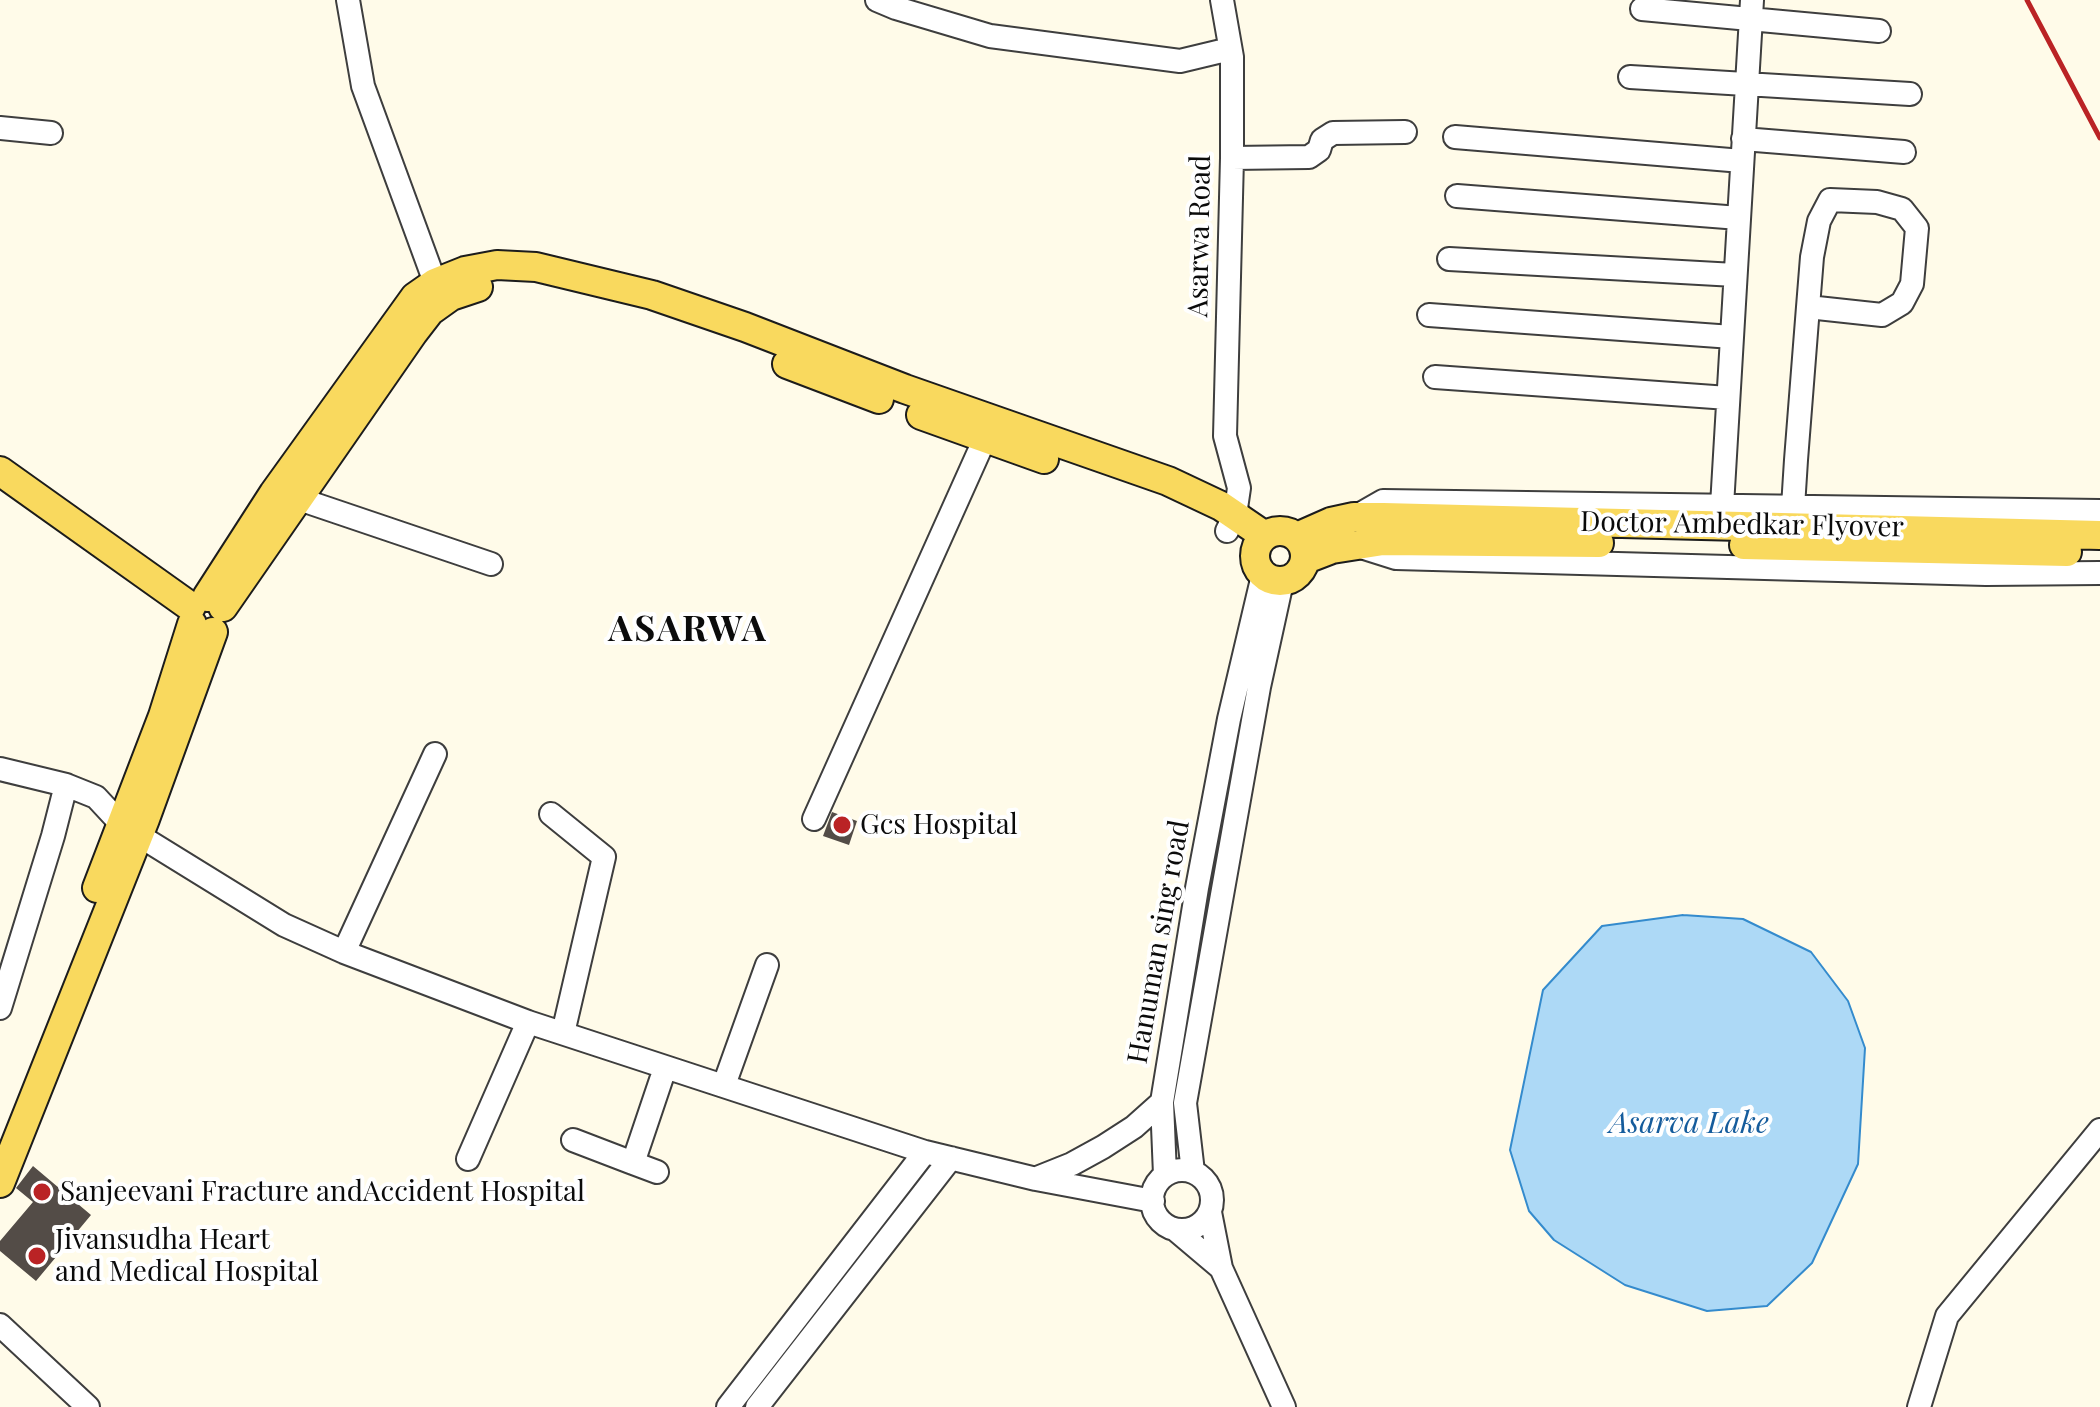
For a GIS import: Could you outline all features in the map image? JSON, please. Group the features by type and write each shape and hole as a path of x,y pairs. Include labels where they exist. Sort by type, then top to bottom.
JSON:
{"main road":[{"path":"205,613 299,499 430,311 438,293 465,271 497,265 536,267 673,311 990,430 1168,481 1224,518 1266,561 1295,577 1302,570 1301,548 1280,531 1266,561"},
{"path":"0,1183 130,830 163,716 205,613 274,493 396,320 415,297 438,293"},
{"path":"0,471 205,613"},
{"path":"1301,548 1331,522 1369,530"},
{"name":"Doctor Ambedkar Flyover","path":"1369,530 1861,527 2100,535"},
{"name":"Doctor Ambedkar Flyover","path":"1369,530 1543,542 2100,553"},
{"path":"0,1134 130,830"}],"street":[{"path":"348,0 363,86 438,293"},
{"path":"877,0 1006,38 1180,61 1230,49"},
{"name":"Asarwa Road","path":"1222,0 1230,49 1232,158 1225,436 1234,474 1224,485 1224,518"},
{"path":"1642,9 1751,9 1879,31"},
{"path":"1722,506 1751,9"},
{"path":"1630,77 1910,94"},
{"path":"0,128 51,133"},
{"path":"1232,158 1309,157 1319,150 1322,140 1333,133 1405,132"},
{"path":"1455,137 1743,150 1904,152"},
{"path":"1457,196 1739,218"},
{"path":"1793,507 1808,307 1819,221 1830,200 1877,202 1902,209 1917,228 1912,284 1902,303 1882,315 1808,307"},
{"path":"1449,259 1735,275"},
{"path":"1429,315 1732,337"},
{"path":"1435,377 1728,398"},
{"path":"814,819 990,430"},
{"path":"299,499 491,564"},
{"path":"2100,511 1383,501 1369,530 1396,558 1412,559 1986,574 2100,573"},
{"path":"1193,1172 1185,1103 1259,687 1266,561"},
{"name":"Hanuman sing road","path":"1165,1175 1162,1102 1229,719 1266,561"},
{"path":"344,952 435,754"},
{"path":"0,769 66,785 96,797 130,830 284,925 344,952 528,1022 925,1152 1036,1179 1153,1201"},
{"path":"0,1008 66,785"},
{"path":"551,814 604,857 563,1033"},
{"path":"1207,834 1232,838"},
{"path":"724,1085 767,965"},
{"path":"468,1159 528,1022"},
{"path":"633,1163 665,1068"},
{"path":"1036,1179 1103,1147 1134,1127 1162,1102"},
{"path":"1919,1407 1947,1316 2100,1130"},
{"path":"573,1140 657,1172"},
{"path":"728,1407 925,1152"},
{"path":"757,1407 951,1158"},
{"path":"1221,1268 1159,1219 1153,1201 1154,1191 1165,1175 1174,1171 1193,1172 1208,1184 1221,1268 1284,1407"},
{"path":"1176,1230 1196,1227 1210,1212"},
{"path":"0,1325 88,1407"}],"water":[{"name":"Asarva Lake","path":"1683,915 1743,919 1811,952 1848,1001 1865,1048 1858,1164 1812,1263 1767,1306 1707,1311 1625,1285 1554,1240 1529,1211 1510,1150 1543,990 1602,926"}],"building":[{"path":"832,812 857,821 849,845 823,836"},
{"path":"33,1166 91,1215 36,1281 0,1251 0,1241 33,1202 16,1188"}],"railway":[{"path":"2027,0 2100,138"}],"place":[{"name":"Gcs Hospital","path":"842,825"},
{"name":"Sanjeevani Fracture andAccident Hospital","path":"42,1192"},
{"name":"Jivansudha Heart and Medical Hospital","path":"37,1256"}],"district":[{"name":"ASARWA","path":"688,630"}]}
